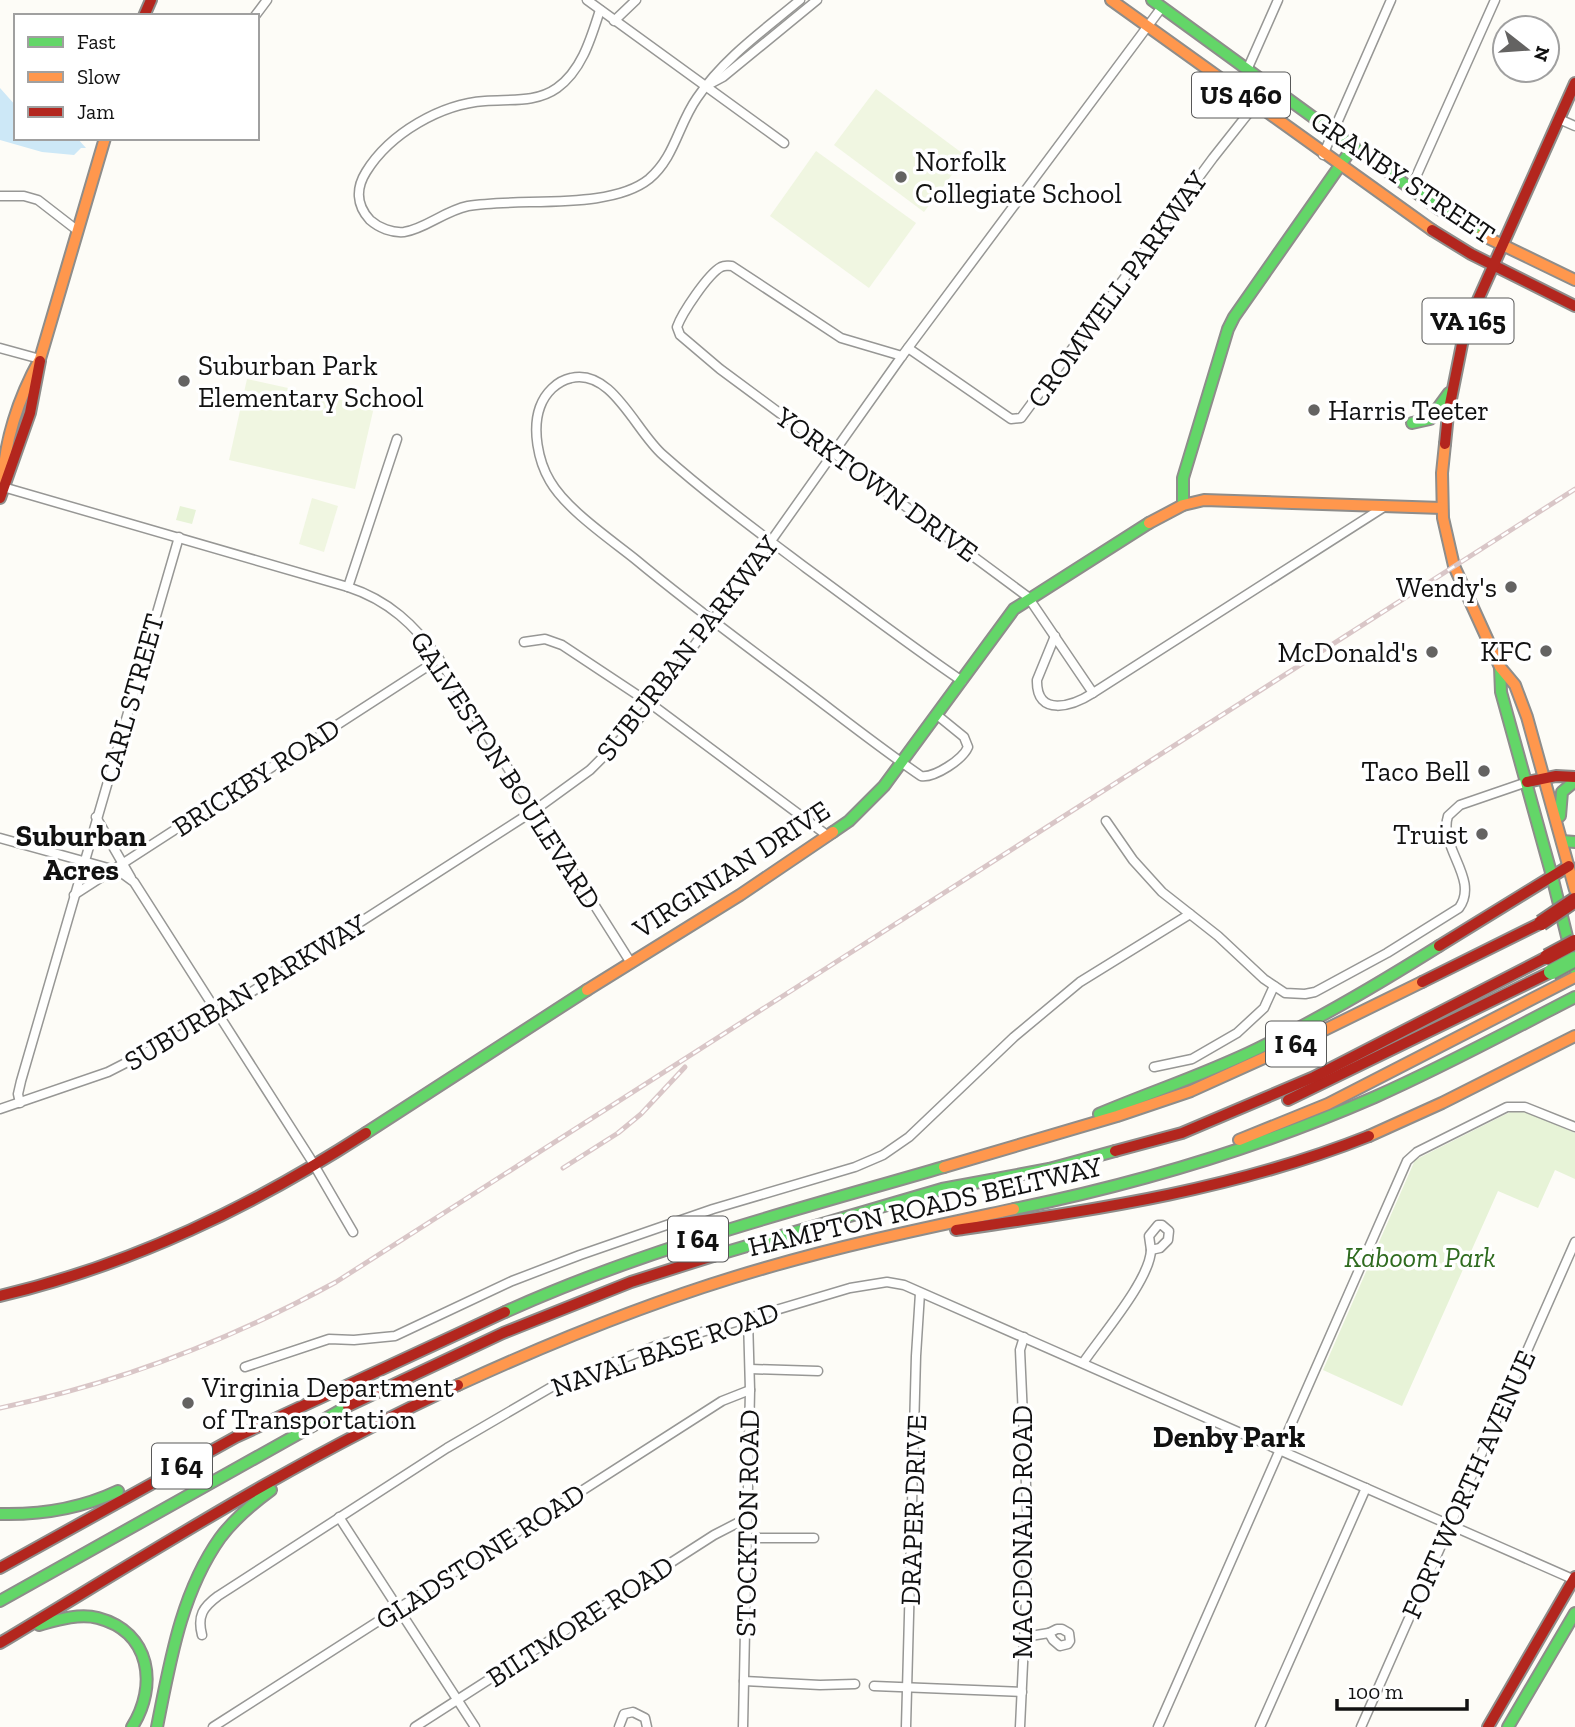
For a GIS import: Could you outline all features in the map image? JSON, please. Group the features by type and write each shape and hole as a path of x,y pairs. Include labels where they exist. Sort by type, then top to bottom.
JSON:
{"main road":[{"name":"GRANBY STREET","path":"1111,0 1339,167 1444,239 1575,306"},
{"name":"GRANBY STREET","path":"1157,4 1332,132 1467,226 1575,280"},
{"name":"VA 165","path":"1575,83 1465,329 1452,390 1443,457 1442,508 1454,566 1500,667 1515,685 1527,717 1544,778 1568,841 1569,866 1575,890"},
{"path":"1,493 18,432 39,381 40,359 104,140"},
{"path":"1183,505 1183,478 1228,329 1256,283 1353,147"},
{"path":"1412,423 1425,422 1433,417 1452,390"},
{"name":"VIRGINIAN DRIVE","path":"0,1296 90,1271 152,1249 260,1197 314,1166 828,836 871,800 1009,615 1020,605 1159,516 1183,505 1204,500 1442,508"},
{"name":"VA 165","path":"1500,667 1501,692 1575,969"},
{"path":"1527,782 1544,778 1575,779"},
{"path":"1568,841 1560,799 1562,792 1575,779"},
{"path":"1040,1139 1210,1070 1276,1040 1332,1010 1569,866"},
{"path":"1541,923 1575,900"},
{"name":"HAMPTON ROADS BELTWAY","path":"0,1568 236,1437 554,1290 647,1256 764,1219 1146,1107 1237,1072 1575,908"},
{"path":"0,1601 352,1404 503,1333 631,1282 698,1259 942,1189 1049,1169 1182,1133 1223,1118 1314,1077 1575,942"},
{"name":"I 64","path":"912,1199 1086,1165 1171,1143 1219,1126 1333,1080 1575,959"},
{"path":"1068,1197 1128,1173 1277,1126 1372,1082 1575,977"},
{"name":"HAMPTON ROADS BELTWAY","path":"0,1643 249,1493 411,1407 540,1348 641,1308 831,1250 1068,1197 1161,1174 1248,1147 1318,1121 1436,1068 1575,997"},
{"path":"709,1286 940,1232 1152,1199 1255,1176 1305,1160 1417,1115 1575,1036"},
{"path":"0,1514 62,1511 109,1496 217,1438 334,1382 369,1374"},
{"path":"157,1727 182,1613 191,1588 215,1544 240,1514 258,1498 351,1438"},
{"path":"1488,1727 1575,1579"},
{"path":"1508,1727 1575,1613"},
{"path":"24,1629 90,1616 109,1621 126,1632 141,1650 148,1672 147,1697 143,1711 132,1727"}],"street":[{"path":"587,0 784,143"},
{"path":"614,21 636,0"},
{"path":"600,10 580,62 574,72 558,87 534,98 470,103 444,111 385,148 368,169 358,189 362,207 371,220 378,226 395,232 412,230 436,217 466,206 614,196 627,192 648,180 668,159 692,105 722,64 800,0"},
{"path":"705,87 723,77 817,0"},
{"path":"1247,70 1278,0"},
{"path":"1323,155 1391,0"},
{"path":"1411,188 1495,0"},
{"name":"SUBURBAN PARKWAY","path":"0,1109 108,1072 164,1045 218,1014 534,810 590,770 629,731 713,621 902,356 1147,26 1157,4"},
{"name":"CROMWELL PARKWAY","path":"908,348 1011,419 1021,418 1270,86"},
{"path":"1559,119 1575,126"},
{"path":"0,196 23,195 38,200 78,231"},
{"name":"YORKTOWN DRIVE","path":"902,356 841,338 735,268 725,266 718,269 691,302 678,324 680,335 720,369 967,550 1030,600 1093,694"},
{"path":"0,348 40,359"},
{"path":"937,715 964,737 967,751 926,777 901,763 713,621 589,522 551,484 540,453 538,412 549,391 566,379 587,377 603,383 663,455 771,541 962,681"},
{"path":"348,587 397,439"},
{"name":"GALVESTON BOULEVARD","path":"1,493 178,537 348,587 379,600 405,619 439,659 631,963"},
{"path":"1055,636 1037,680 1038,692 1042,698 1061,707 1077,703 1093,694 1387,505"},
{"name":"CARL STREET","path":"20,1103 18,1094 21,1081 178,537"},
{"path":"524,642 545,639 562,645 651,704 828,836"},
{"name":"BRICKBY ROAD","path":"74,895 439,659"},
{"path":"1106,821 1148,879 1274,986 1285,993 1294,994 1315,992 1387,953 1459,908 1464,902 1466,889 1447,834 1448,816 1460,805 1527,782"},
{"path":"96,817 353,1231"},
{"path":"0,838 111,869 134,882"},
{"path":"245,1367 329,1339 354,1340 394,1336 512,1281 580,1255 713,1209 855,1167 883,1155 909,1138 1014,1037 1080,982 1190,914"},
{"path":"1154,1067 1192,1059 1237,1033 1264,1007 1274,986"},
{"path":"1158,1727 1411,1156 1507,1107 1525,1107 1575,1128"},
{"name":"FORT WORTH AVENUE","path":"1362,1727 1575,1242"},
{"path":"1083,1363 1135,1290 1151,1257 1151,1250"},
{"name":"NAVAL BASE ROAD","path":"202,1635 200,1618 206,1605 473,1432 555,1385 655,1346 850,1288 879,1282 896,1283 920,1293"},
{"path":"920,1293 1575,1579"},
{"name":"DRAPER DRIVE","path":"906,1727 920,1293"},
{"name":"STOCKTON ROAD","path":"743,1727 750,1390 748,1319"},
{"name":"MACDONALD ROAD","path":"1020,1727 1026,1479 1020,1350 1024,1337"},
{"path":"750,1369 818,1371"},
{"name":"GLADSTONE ROAD","path":"213,1727 722,1401 750,1390"},
{"path":"1260,1727 1366,1488"},
{"path":"339,1517 475,1727"},
{"name":"BILTMORE ROAD","path":"415,1727 714,1535 747,1518"},
{"path":"747,1538 814,1538"},
{"path":"1024,1637 1049,1633"},
{"path":"744,1681 855,1684"},
{"path":"874,1686 1022,1692"},
{"path":"619,1727 621,1718 633,1712 645,1718 647,1727"}],"green space":[{"path":"876,89 966,156 924,212 834,145"},
{"path":"816,151 916,223 869,288 770,216"},
{"path":"247,379 374,407 355,489 229,460"},
{"path":"312,498 338,506 324,552 299,544"},
{"path":"180,506 196,510 192,524 176,520"},
{"name":"Kaboom Park","path":"1512,1111 1527,1112 1575,1133 1575,1179 1555,1170 1538,1208 1498,1191 1402,1406 1323,1370 1415,1160"}],"water":[{"path":"0,88 14,104 14,140 79,140 86,148 81,148 74,155 42,152 0,140"}],"railway":[{"path":"0,1408 88,1386 172,1358 255,1323 336,1282 1575,489"},
{"path":"563,1168 618,1133 641,1114 685,1067"}],"traffic: fast":[{"path":"1152,0 1439,209 1482,235"},
{"path":"1183,505 1183,478 1228,329 1353,147"},
{"path":"1412,423 1430,419 1449,393"},
{"path":"833,832 849,821 884,786 1014,609 1149,523"},
{"path":"1500,667 1501,692 1575,969"},
{"path":"1560,816 1562,792 1575,781"},
{"path":"1562,841 1575,842"},
{"path":"1099,1114 1238,1058 1350,1000 1439,946"},
{"path":"1551,972 1575,959"},
{"path":"366,1133 587,990"},
{"path":"1014,1209 1151,1176 1287,1132 1400,1085 1575,997"},
{"path":"713,1256 942,1189 1049,1169 1115,1151"},
{"path":"505,1312 558,1289 667,1249 944,1167"},
{"path":"0,1601 348,1406"},
{"path":"157,1727 186,1605 207,1559 225,1531 271,1490"},
{"path":"0,1514 60,1510 118,1491"},
{"path":"1508,1727 1575,1613"},
{"path":"39,1625 83,1616 116,1625 129,1635 145,1662 147,1678 145,1695 132,1727"}],"traffic: slow":[{"path":"1111,0 1432,230"},
{"path":"3,487 9,437 25,389 40,359 104,140"},
{"path":"1482,235 1575,280"},
{"path":"1445,444 1442,473 1443,518 1454,566 1500,667 1515,685 1527,717 1575,890"},
{"path":"1149,523 1183,505 1204,500 1442,508"},
{"path":"587,990 740,895 833,832"},
{"path":"1239,1140 1328,1104 1575,977"},
{"path":"944,1167 1117,1116 1191,1091 1422,982"},
{"path":"1369,1136 1442,1103 1575,1036"},
{"path":"458,1385 610,1320 687,1292 796,1259 1014,1209"}],"traffic: jam":[{"path":"145,14 151,0"},
{"path":"1445,444 1448,414 1465,329 1575,83"},
{"path":"1432,230 1471,254 1575,306"},
{"path":"0,498 30,413 40,361"},
{"path":"1527,782 1556,776 1575,777"},
{"path":"1439,946 1569,866"},
{"path":"1541,923 1575,900"},
{"path":"1422,982 1541,923"},
{"path":"1547,957 1575,942"},
{"path":"1115,1151 1182,1133 1314,1077 1547,957"},
{"path":"1288,1100 1551,972"},
{"path":"0,1296 98,1267 190,1230 279,1185 366,1133"},
{"path":"956,1230 1114,1205 1216,1184 1267,1171 1369,1136"},
{"path":"348,1406 503,1333 631,1282 713,1256"},
{"path":"0,1568 236,1437 505,1312"},
{"path":"0,1643 282,1475 458,1385"},
{"path":"1488,1727 1575,1577"}],"place":[{"name":"Norfolk Collegiate School","path":"901,177"},
{"name":"Suburban Park Elementary School","path":"184,381"},
{"name":"Harris Teeter","path":"1314,410"},
{"name":"Wendy's","path":"1511,587"},
{"name":"KFC","path":"1546,651"},
{"name":"McDonald's","path":"1432,652"},
{"name":"Taco Bell","path":"1484,771"},
{"name":"Truist","path":"1482,834"},
{"name":"Virginia Department of Transportation","path":"188,1403"}],"district":[{"name":"Suburban Acres","path":"81,853"},
{"name":"Denby Park","path":"1229,1437"}]}
